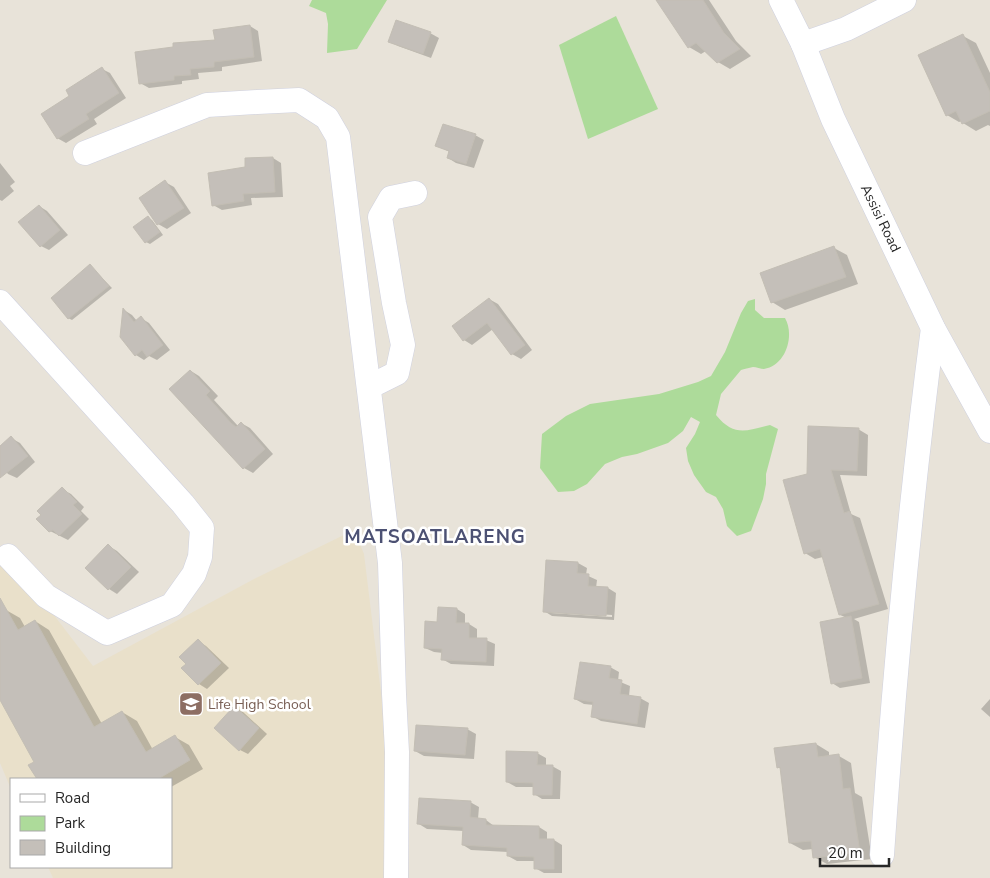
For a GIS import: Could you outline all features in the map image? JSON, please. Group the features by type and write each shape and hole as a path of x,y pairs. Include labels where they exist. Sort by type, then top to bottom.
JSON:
{"street":[{"name":"Assisi Road","path":"782,0 803,44 833,119 933,328 990,431"},
{"path":"803,44 846,29 904,0"},
{"path":"85,153 207,105 299,100 327,118 338,137 390,563 397,752 396,878"},
{"path":"369,387 397,373 403,345 380,217 391,198 415,193"},
{"path":"0,302 183,504 202,528 200,557 194,574 172,605 107,633 46,596 8,556"},
{"path":"882,855 892,712 919,435 933,328"}],"shaded area":[{"name":"Life High School","path":"354,530 364,554 387,742 385,878 53,878 48,868 172,868 172,778 10,778 10,787 0,763 0,557 47,606 93,666 254,579"}],"green space":[{"path":"312,0 387,0 357,49 327,53 328,24 326,13 309,6"},
{"path":"616,16 658,109 588,139 559,45"},
{"path":"755,299 755,310 764,318 785,318 788,325 789,341 783,356 772,367 764,369 753,367 741,370 721,394 716,415 729,427 741,431 770,425 778,429 766,474 763,499 751,531 737,536 727,526 723,509 716,497 706,492 694,475 688,461 686,448 700,422 691,417 683,431 668,443 605,464 587,484 574,491 558,492 540,468 542,434 566,416 590,404 659,394 711,376 725,352 741,313 748,301"}],"building":[{"path":"656,0 703,0 724,33 740,49 717,63 696,43 688,48"},
{"path":"396,20 431,32 423,54 388,42"},
{"path":"250,25 254,57 214,62 214,67 190,69 191,75 174,76 174,80 139,84 135,52 173,47 173,43 215,40 213,30"},
{"path":"963,34 990,92 990,111 962,124 956,111 946,116 918,55"},
{"path":"102,67 119,93 86,114 89,119 57,139 41,114 69,96 66,90"},
{"path":"443,124 476,134 466,164 447,158 449,151 435,146"},
{"path":"273,157 275,192 243,194 244,201 212,206 208,173 245,167 245,158"},
{"path":"165,180 184,208 157,225 139,198"},
{"path":"39,205 60,230 40,247 18,222"},
{"path":"148,216 160,232 145,243 133,227"},
{"path":"834,246 846,277 771,303 760,273"},
{"path":"90,264 109,286 68,319 51,298"},
{"path":"489,298 525,345 511,355 487,323 463,341 452,326"},
{"path":"123,308 134,322 141,316 163,345 147,357 142,350 135,356 120,337"},
{"path":"190,370 210,391 206,395 231,423 236,427 241,422 265,449 243,469 169,389"},
{"path":"808,426 859,428 857,471 831,470 844,513 850,511 879,604 839,615 820,549 804,554 783,480 807,474"},
{"path":"11,436 28,456 0,478 0,446"},
{"path":"62,487 77,502 73,505 82,514 59,536 53,530 49,532 36,519 41,515 37,511"},
{"path":"108,544 131,567 108,590 85,568"},
{"path":"546,560 578,562 577,573 589,574 588,586 608,587 606,616 543,612"},
{"path":"0,598 18,630 35,620 94,727 122,711 146,752 175,735 190,760 160,778 36,778 28,765 34,762 0,700"},
{"path":"438,607 457,608 456,623 469,623 469,638 487,638 486,662 441,660 442,649 424,648 425,621 437,622"},
{"path":"851,616 862,678 831,684 820,622"},
{"path":"198,639 221,663 198,685 181,668 186,664 179,657"},
{"path":"580,662 611,666 609,678 622,680 620,694 641,697 637,724 591,717 593,702 574,699"},
{"path":"234,706 259,728 239,751 214,728"},
{"path":"416,725 468,728 465,755 414,751"},
{"path":"816,743 818,757 839,754 843,789 850,788 860,852 813,858 811,841 789,843 780,767 777,768 774,748"},
{"path":"506,751 538,752 537,765 553,765 552,795 533,795 533,783 506,782"},
{"path":"419,798 471,801 470,817 486,819 486,825 539,826 539,839 554,839 554,869 534,869 534,857 507,856 507,848 462,845 463,827 417,824"}],"place":[{"name":"Life High School","path":"191,704"}],"district":[{"name":"MATSOATLARENG","path":"435,536"}]}
